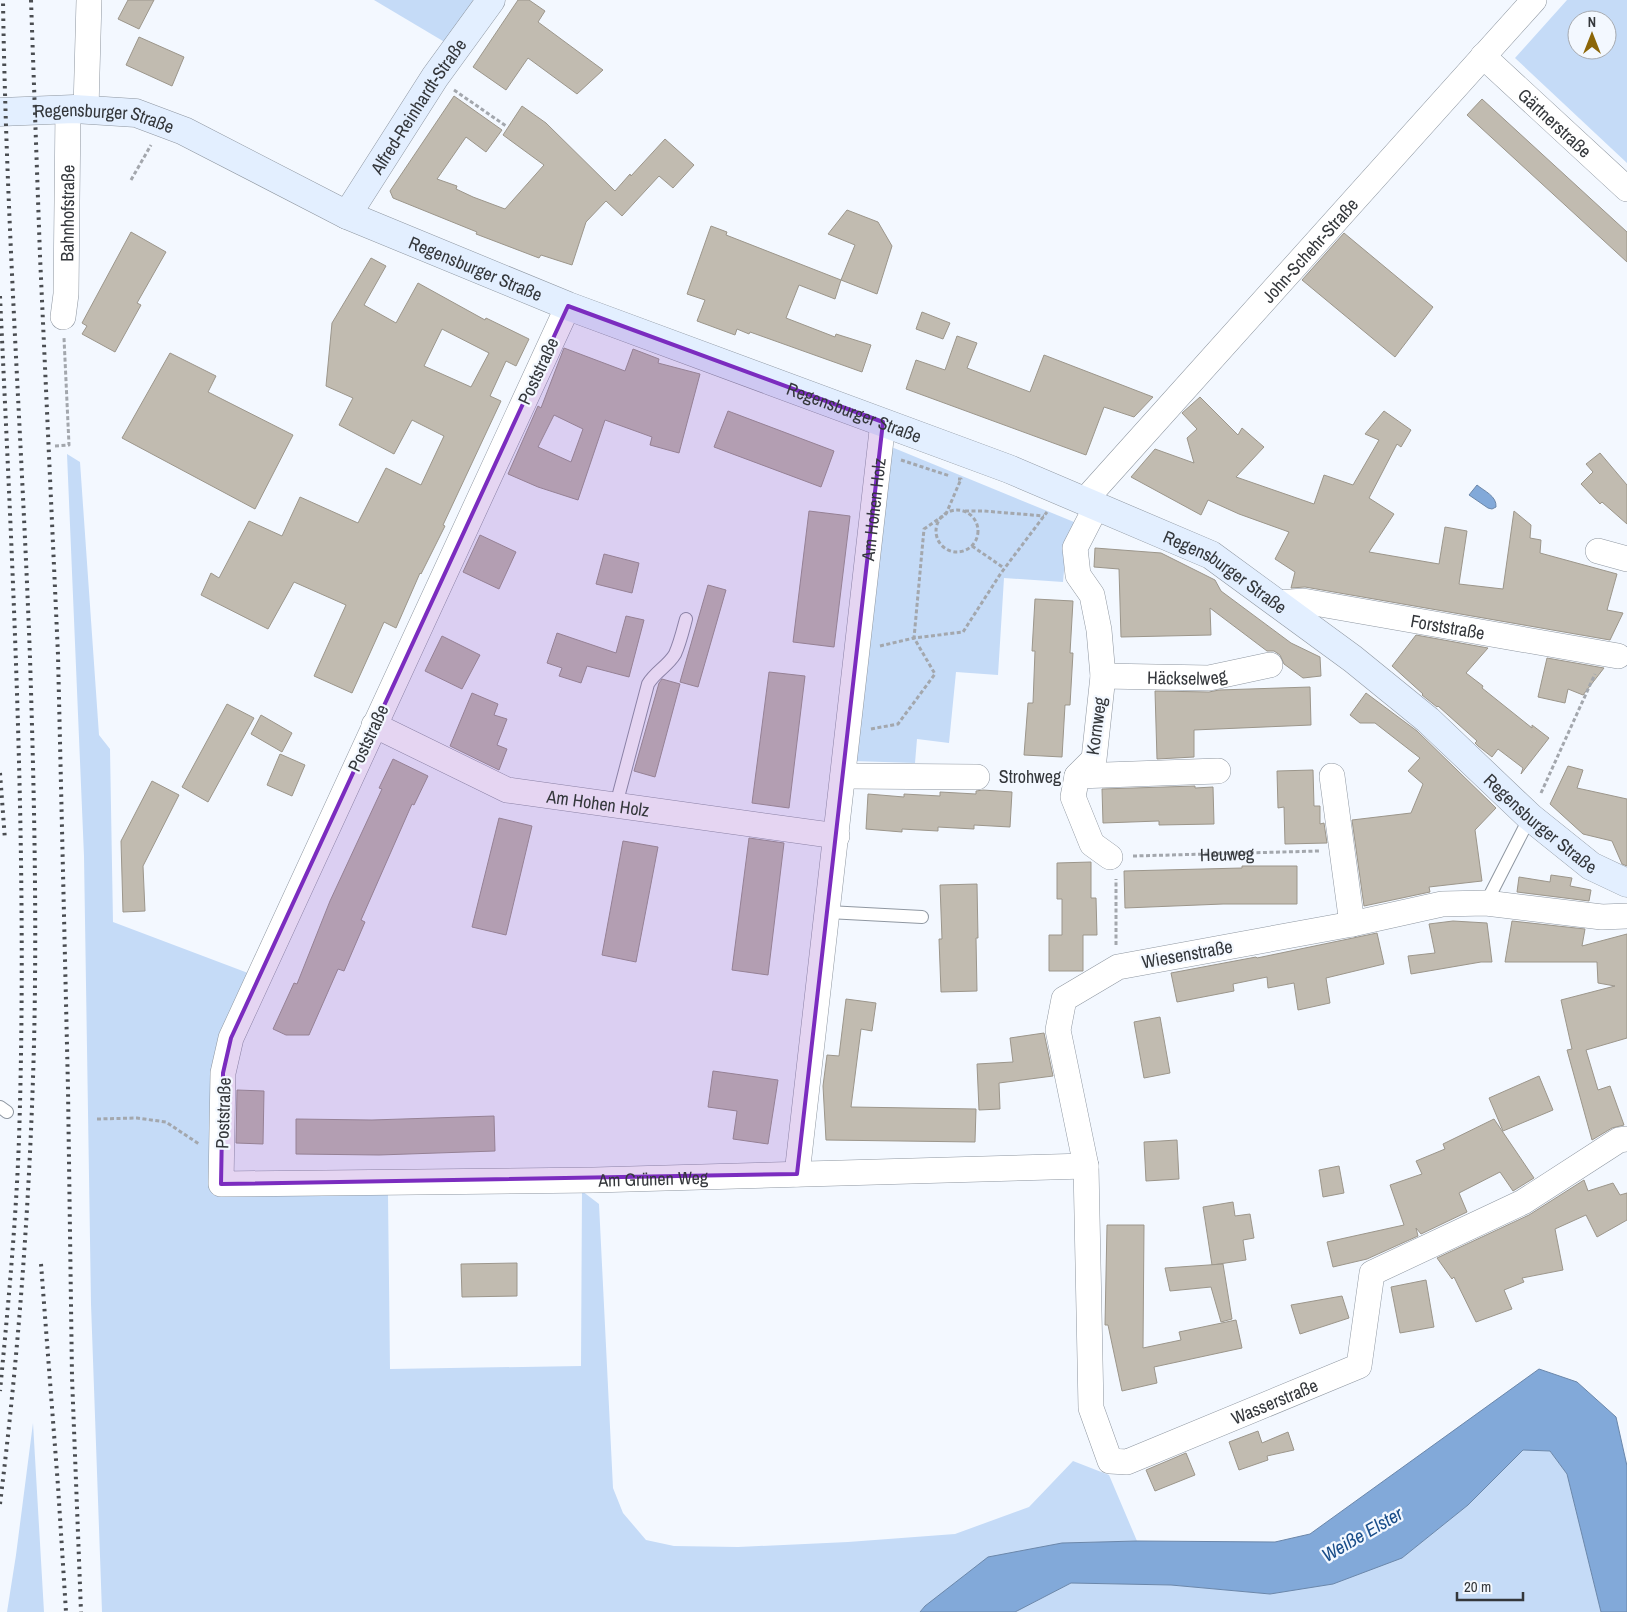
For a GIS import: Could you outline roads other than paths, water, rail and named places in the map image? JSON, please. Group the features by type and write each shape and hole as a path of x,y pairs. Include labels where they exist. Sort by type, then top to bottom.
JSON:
{"main road":[{"name":"Alfred-Reinhardt-Straße","path":"347,215 435,77 491,0"},
{"name":"Regensburger Straße","path":"0,112 77,109 136,113 184,130 347,215 568,306 883,422 1082,499 1212,554 1353,659 1428,720 1530,817 1591,866 1627,883"}],"street":[{"name":"Bahnhofstraße","path":"63,317 77,109 89,0"},
{"name":"John-Schehr-Straße","path":"1082,499 1534,0"},
{"name":"Gärtnerstraße","path":"1483,56 1627,189"},
{"name":"Poststraße","path":"221,1184 223,1073 231,1038 568,306"},
{"name":"Am Hohen Holz","path":"797,1174 883,422"},
{"name":"Kornweg","path":"1082,499 1075,548 1078,575 1092,596 1100,630 1103,676 1094,759 1077,776 1074,796 1092,844 1110,857"},
{"path":"1598,551 1627,559"},
{"name":"Forststraße","path":"1279,603 1303,601 1611,654"},
{"name":"Häckselweg","path":"1103,676 1208,678 1270,664"},
{"name":"Am Hohen Holz","path":"374,725 507,790 837,836"},
{"name":"Strohweg","path":"1077,776 1218,771"},
{"name":"Strohweg","path":"843,776 977,777"},
{"path":"1332,776 1352,924"},
{"name":"Wiesenstraße","path":"1086,1166 1058,1030 1064,999 1118,967 1352,924 1442,904 1486,903 1602,917 1627,916"},
{"name":"Wasserstraße","path":"1086,1166 1092,1408 1110,1461 1127,1462 1359,1366 1372,1273 1523,1202 1619,1140 1627,1139"},
{"name":"Am Grünen Weg","path":"221,1184 594,1180 1086,1166"}],"lane":[{"path":"616,805 648,684 674,654 686,619"},
{"path":"1486,903 1530,817"},
{"path":"828,912 922,917"}],"water":[{"path":"1477,485 1490,494 1496,503 1496,507 1488,508 1469,495"},
{"name":"Weiße Elster","path":"1539,1369 1577,1382 1616,1417 1627,1466 1627,1612 1601,1612 1567,1474 1550,1451 1523,1450 1468,1505 1402,1558 1333,1584 1270,1594 1171,1585 1071,1583 1015,1612 920,1612 925,1606 988,1557 1062,1543 1137,1541 1275,1542 1310,1534"}],"railway":[{"path":"0,1504 13,1389 26,1217 34,1044 35,947 34,802 30,658 7,164 3,0"},
{"path":"31,0 40,256 58,655 68,1089 72,1377 81,1612"},
{"path":"0,296 18,718 22,928 18,1170 0,1391"},
{"path":"0,773 5,840"},
{"path":"41,1264 66,1612"}]}
